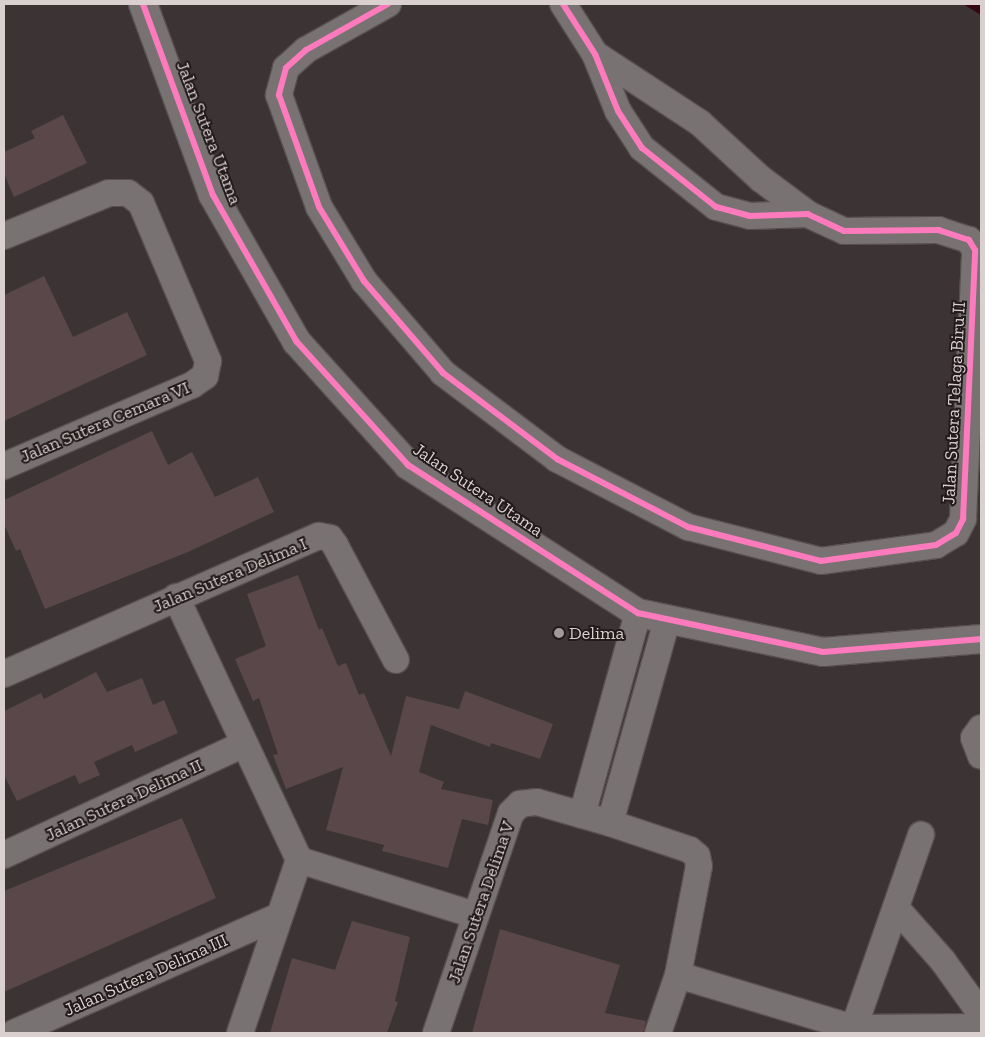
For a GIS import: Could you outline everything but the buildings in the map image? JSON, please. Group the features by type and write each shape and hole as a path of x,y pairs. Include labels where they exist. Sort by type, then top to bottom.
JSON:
{"street":[{"name":"Jalan Sutera Utama","path":"143,4 212,195 297,342 408,464 638,613 823,652 981,639"},
{"name":"Jalan Sutera Telaga Biru II","path":"388,4 306,50 286,68 279,96 319,207 364,281 443,373 557,459 688,527 821,561 936,545 956,533 963,519 976,250 969,240 939,230 844,231 808,214"},
{"path":"564,4 594,54 618,111 642,148 716,207 750,216 808,214"},
{"path":"594,54 700,123 761,179 808,214"},
{"name":"Jalan Sutera Cemara VI","path":"4,236 110,193 128,193 141,203 208,360 205,376 192,385 4,466"},
{"name":"Jalan Sutera Delima I","path":"4,674 176,597 319,536 330,538 396,660"},
{"path":"176,597 299,860 240,1033"},
{"path":"582,815 638,613"},
{"path":"610,822 668,620"},
{"name":"Jalan Sutera Delima II","path":"4,856 244,744"},
{"name":"Jalan Sutera Delima V","path":"436,1033 511,813 520,804 537,802 610,822 690,850 697,856 699,866 678,975"},
{"path":"852,1031 897,910 921,835"},
{"path":"299,860 475,915"},
{"path":"897,910 943,961 981,1014"},
{"name":"Jalan Sutera Delima III","path":"14,1033 278,917"},
{"path":"658,1033 678,975 852,1031 981,1028"}],"shaded area":[{"path":"963,4 981,4 981,15"}],"cycle path":[{"path":"143,4 213,195 297,342 408,465 638,613 823,652 981,639"},
{"path":"388,4 306,50 286,68 279,95 319,207 364,281 443,373 557,459 688,527 821,561 936,545 956,533 963,519 975,250 969,240 939,230 844,231 808,214 750,216 716,207 642,148 618,111 595,54 563,4"}],"place":[{"name":"Delima","path":"559,633"}]}
